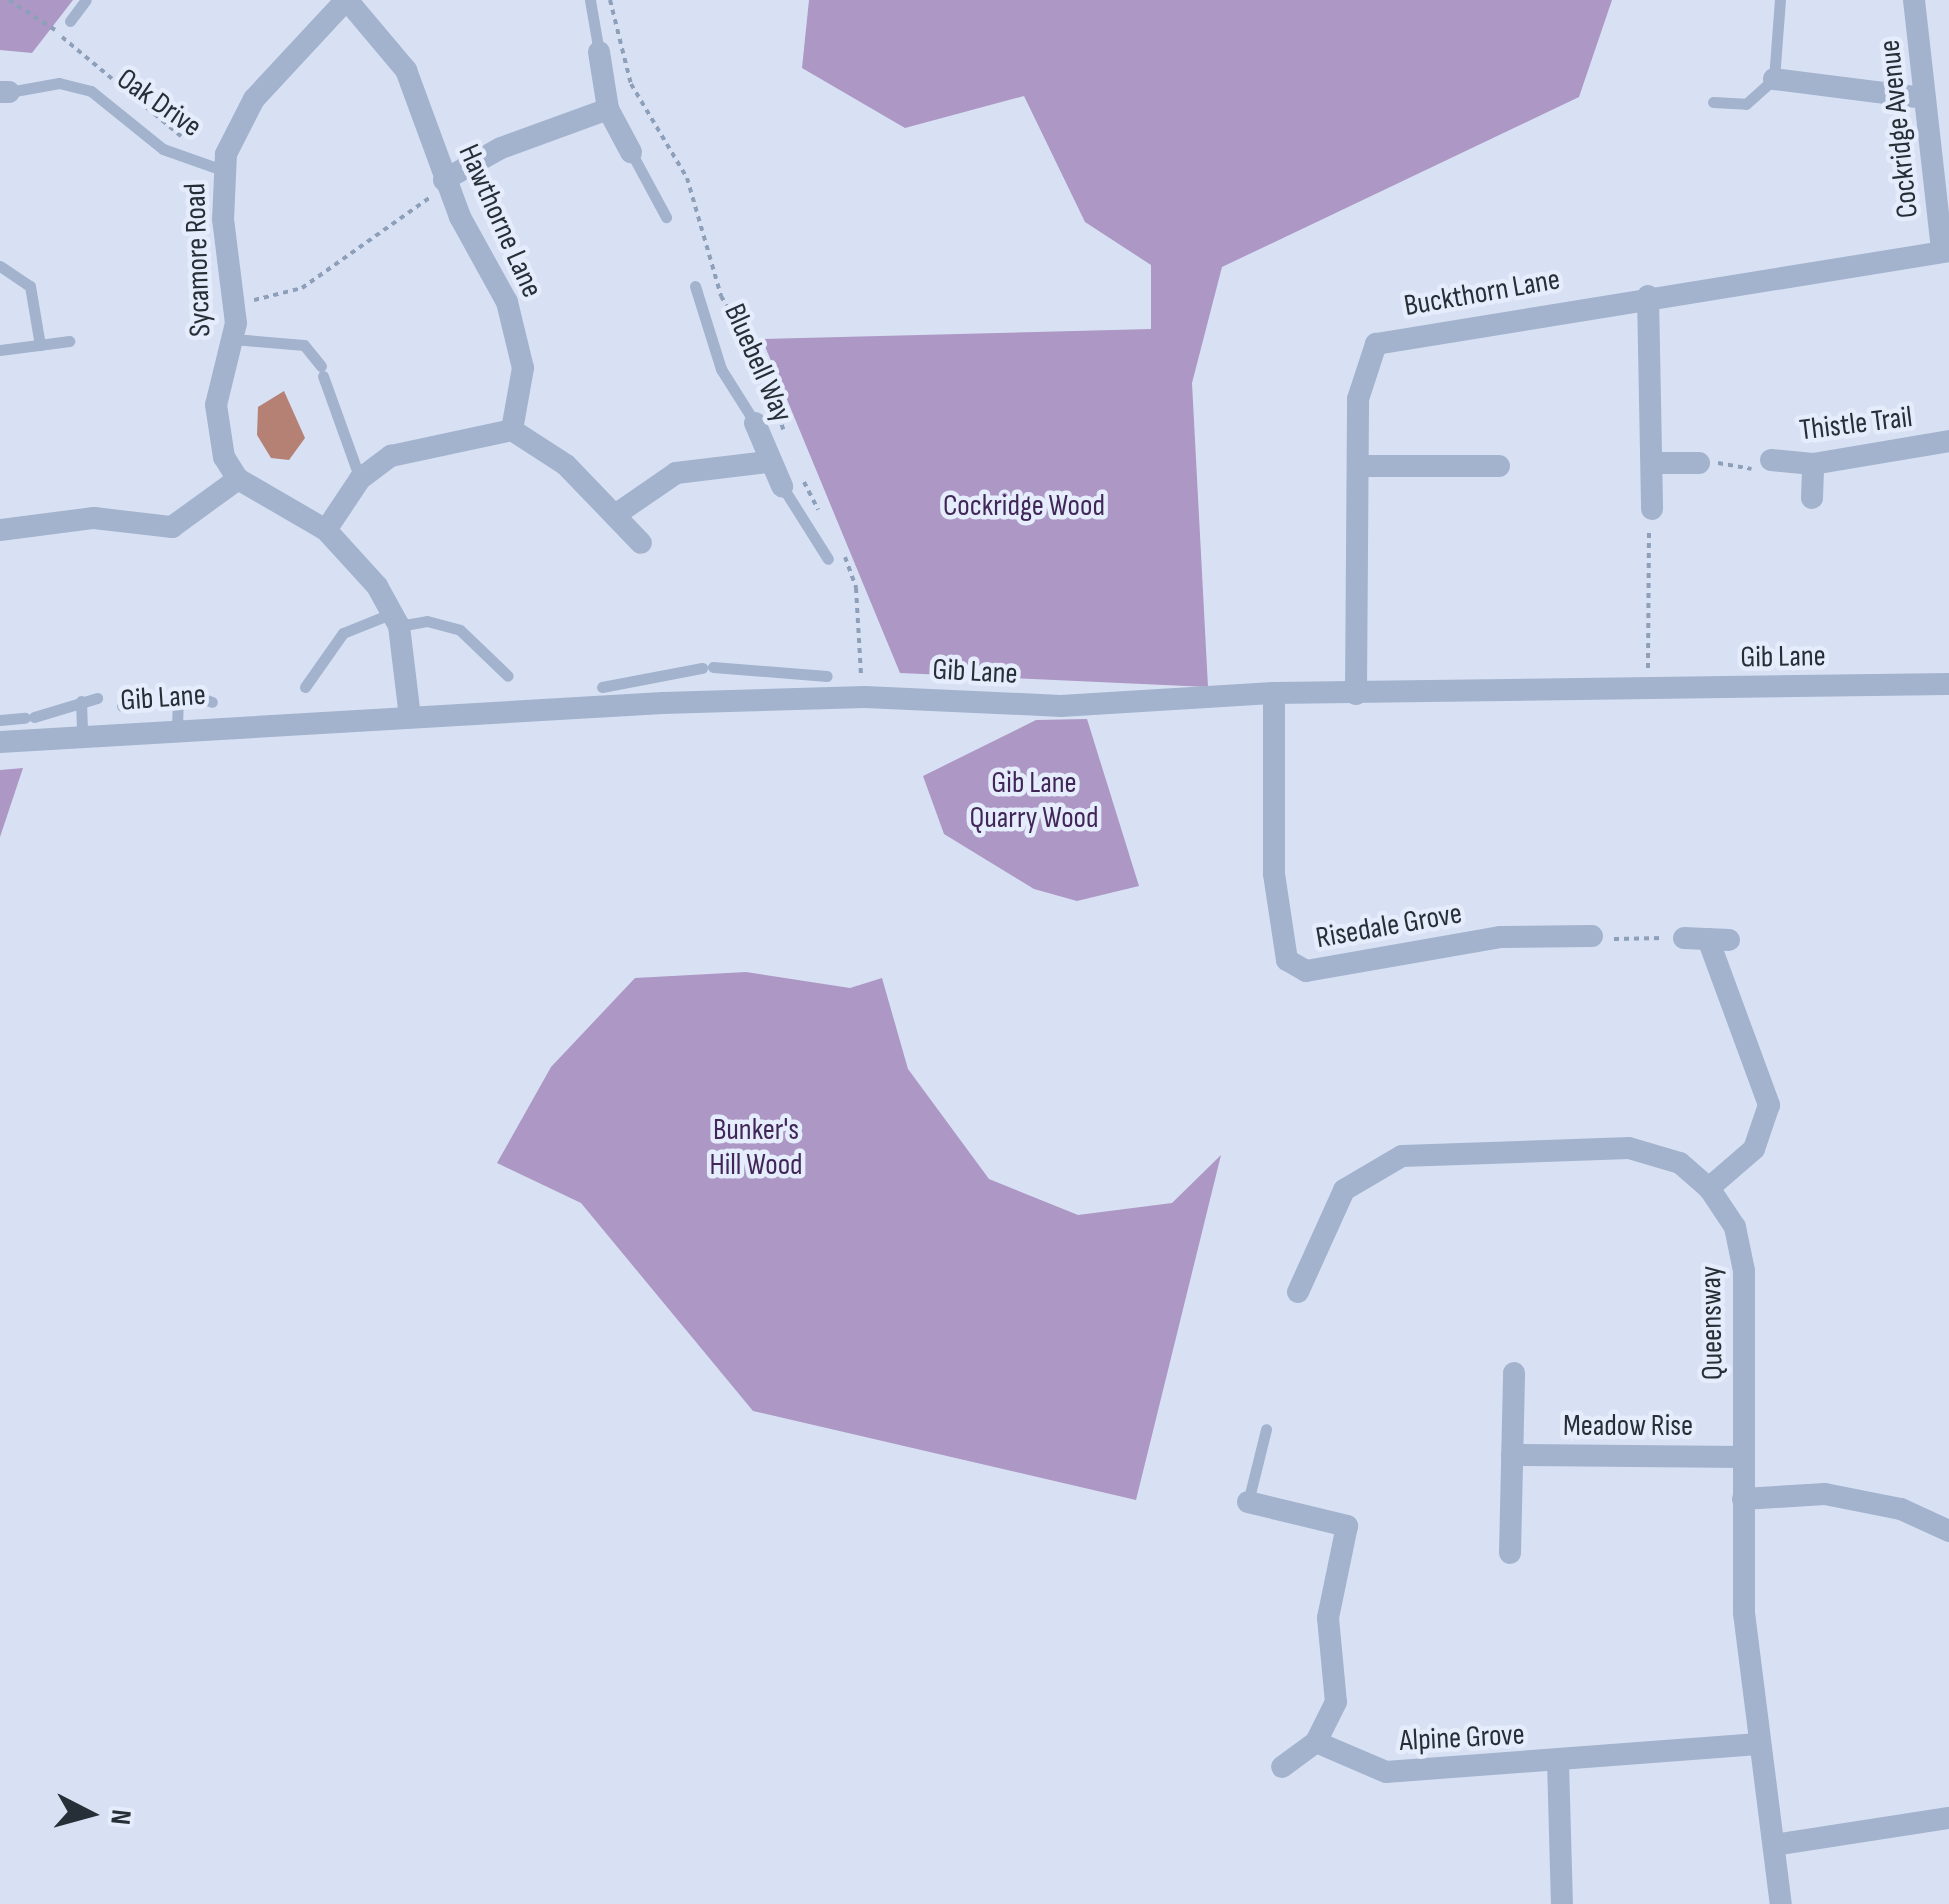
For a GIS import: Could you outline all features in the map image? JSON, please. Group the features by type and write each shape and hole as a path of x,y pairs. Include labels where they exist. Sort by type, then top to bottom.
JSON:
{"street":[{"name":"Sycamore Road","path":"238,480 224,458 216,405 233,339 235,299 226,160 254,98 347,0"},
{"name":"Hawthorne Lane","path":"347,0 406,70 446,183 516,334 524,388 512,430"},
{"name":"Cockridge Avenue","path":"1914,0 1938,62 1925,98 1946,251"},
{"path":"599,52 608,108 631,152"},
{"path":"1774,79 1925,98"},
{"path":"446,183 500,148 608,108"},
{"name":"Buckthorn Lane","path":"1356,694 1363,364 1376,344 1648,296 1946,251"},
{"path":"1648,296 1652,509"},
{"name":"Bluebell Way","path":"755,423 768,462 790,477"},
{"path":"326,530 360,479 391,456 512,430 615,515 641,543"},
{"name":"Thistle Trail","path":"1771,460 1813,464 1949,442"},
{"name":"Bluebell Way","path":"615,515 676,473 768,462"},
{"path":"1652,463 1700,463"},
{"path":"1812,498 1813,464"},
{"path":"1358,466 1499,466"},
{"path":"0,530 94,518 172,527 238,480 326,530 396,619 410,717"},
{"name":"Gib Lane","path":"0,742 177,726 663,702 865,697 1061,706 1274,693 1949,684"},
{"name":"Risedale Grove","path":"1274,693 1274,874 1287,960 1306,971 1501,936 1592,936"},
{"path":"1684,938 1719,940 1769,1105 1754,1149 1709,1188"},
{"name":"Queensway","path":"1299,1293 1330,1208 1365,1170 1402,1156 1629,1148 1680,1164 1709,1188 1741,1244 1743,1499 1755,1744 1782,1904"},
{"path":"1510,1553 1514,1372"},
{"name":"Meadow Rise","path":"1512,1455 1743,1457"},
{"path":"1743,1499 1825,1494 1900,1509 1949,1532"},
{"path":"1248,1502 1347,1526 1328,1618 1336,1702 1316,1742 1282,1767"},
{"name":"Alpine Grove","path":"1316,1742 1386,1772 1558,1762 1755,1744"},
{"name":"Alpine Grove","path":"1558,1762 1562,1904"},
{"path":"1774,1846 1949,1818"}],"lane":[{"path":"70,21 86,0"},
{"path":"590,0 599,52"},
{"path":"1713,102 1746,104 1774,79 1780,0"},
{"name":"Oak Drive","path":"4,92 59,84 90,91 163,149 226,160"},
{"path":"631,152 666,217"},
{"path":"0,266 30,286 40,345"},
{"name":"Bluebell Way","path":"695,286 722,369 755,423"},
{"path":"233,339 304,345 322,371 360,479"},
{"path":"0,350 69,341"},
{"path":"790,477 828,559"},
{"path":"305,686 343,633 396,619 426,621 460,630 508,676"},
{"path":"602,687 659,671 708,668 827,676"},
{"path":"659,671 663,702"},
{"path":"748,673 748,700"},
{"path":"122,706 178,696 212,702"},
{"path":"177,726 178,696"},
{"path":"0,720 29,718 97,698"},
{"path":"81,702 82,734"},
{"path":"1248,1502 1266,1430"}],"path":[{"path":"9,0 186,140 226,160"},
{"path":"610,0 631,84 694,194 716,284 767,377 791,450"},
{"path":"235,299 302,288 446,183"},
{"path":"1700,463 1745,472 1771,460"},
{"path":"790,477 824,519"},
{"path":"1649,688 1652,509"},
{"path":"840,548 856,588 865,697"},
{"path":"1592,936 1684,938"}],"green space":[{"path":"0,0 73,0 32,53 0,50"},
{"name":"Cockridge Wood","path":"809,0 1612,0 1579,97 1222,267 1192,383 1208,687 900,673 762,339 1151,329 1151,265 1085,222 1024,96 905,128 802,68"},
{"name":"Gib Lane Quarry Wood","path":"1087,719 1139,886 1077,901 1034,889 944,834 923,776 1036,720"},
{"path":"23,768 0,837 0,770"},
{"name":"Bunker's Hill Wood","path":"746,972 850,988 882,978 908,1069 989,1179 1078,1215 1172,1203 1221,1155 1136,1500 753,1411 581,1203 497,1163 551,1067 635,978"}],"shaded area":[{"path":"284,391 305,438 289,460 271,458 257,435 258,407"}]}
